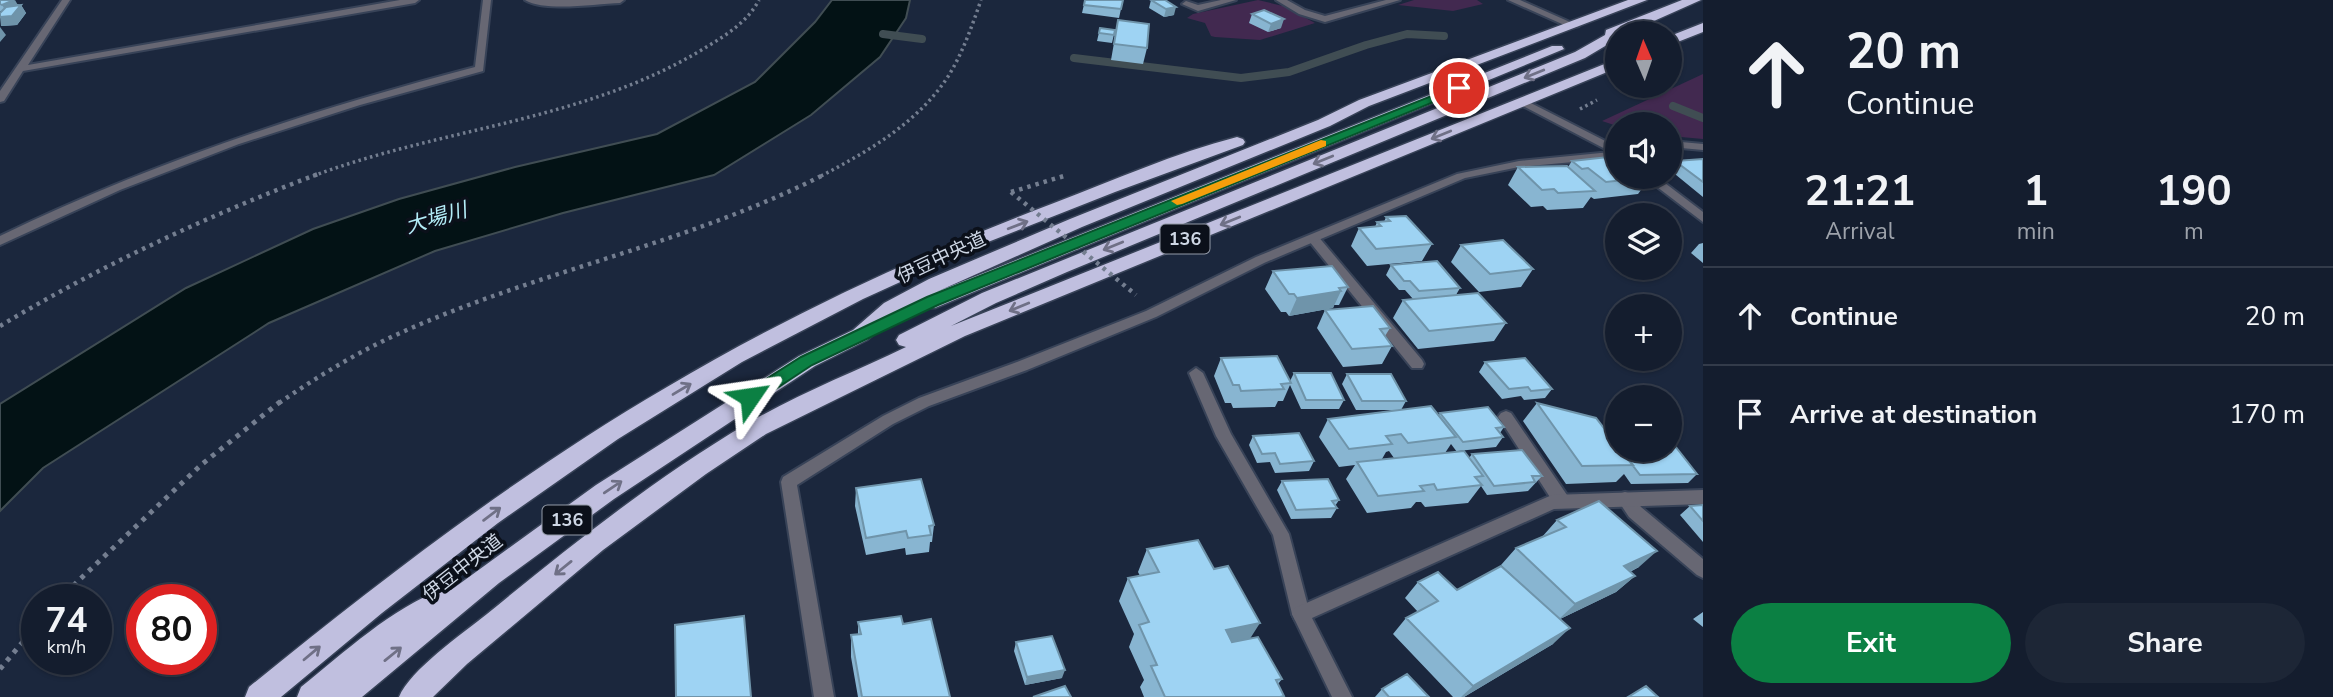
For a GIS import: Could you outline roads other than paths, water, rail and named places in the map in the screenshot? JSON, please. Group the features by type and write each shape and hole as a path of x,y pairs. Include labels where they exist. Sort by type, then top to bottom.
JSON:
{"highway":[{"name":"伊豆中央道","path":"340,697 490,575 605,492 807,361 860,335 891,308 936,284 1174,182 1324,123 1364,103 1640,0"},
{"path":"1644,21 1693,0"},
{"path":"1682,36 1703,27"},
{"path":"860,335 1026,261 1561,47 1605,35"},
{"path":"758,428 890,348 989,298 1580,55 1605,40"},
{"name":"136","path":"413,697 457,655 594,542 698,467 758,428 958,331 1605,68"},
{"path":"259,697 319,647 503,506 564,464 734,357 869,288 954,249 1185,160 1342,106 1364,103"},
{"path":"311,697 403,622 490,575"}],"street":[{"path":"0,99 66,0"},
{"path":"20,69 415,0"},
{"path":"0,241 129,180 310,115 480,69 487,0"},
{"path":"529,0 556,3 620,0"},
{"path":"1186,4 1198,8 1232,0"},
{"path":"1280,0 1302,12 1325,19 1396,0"},
{"path":"1512,0 1574,26"},
{"path":"1523,102 1605,144"},
{"path":"1682,145 1703,147"},
{"path":"824,697 789,482 888,420 924,402 1023,366 1151,314 1260,260 1481,170 1605,151"},
{"path":"1666,189 1703,218"},
{"path":"1313,239 1417,363"},
{"path":"1196,373 1224,436 1281,534 1301,614 1342,697"},
{"path":"1506,416 1561,500"},
{"path":"1301,614 1552,502 1703,497"},
{"path":"1625,499 1642,519 1703,570"}],"water":[{"name":"大場川","path":"832,0 910,0 906,18 880,57 811,115 714,175 563,213 435,251 269,323 43,468 0,511 0,404 186,288 313,229 399,199 515,167 657,134 755,82 815,22"}],"waterway":[{"path":"883,34 922,39"},
{"path":"1074,58 1241,78 1289,72 1407,34 1444,36"},
{"path":"1673,106 1703,118"}]}
